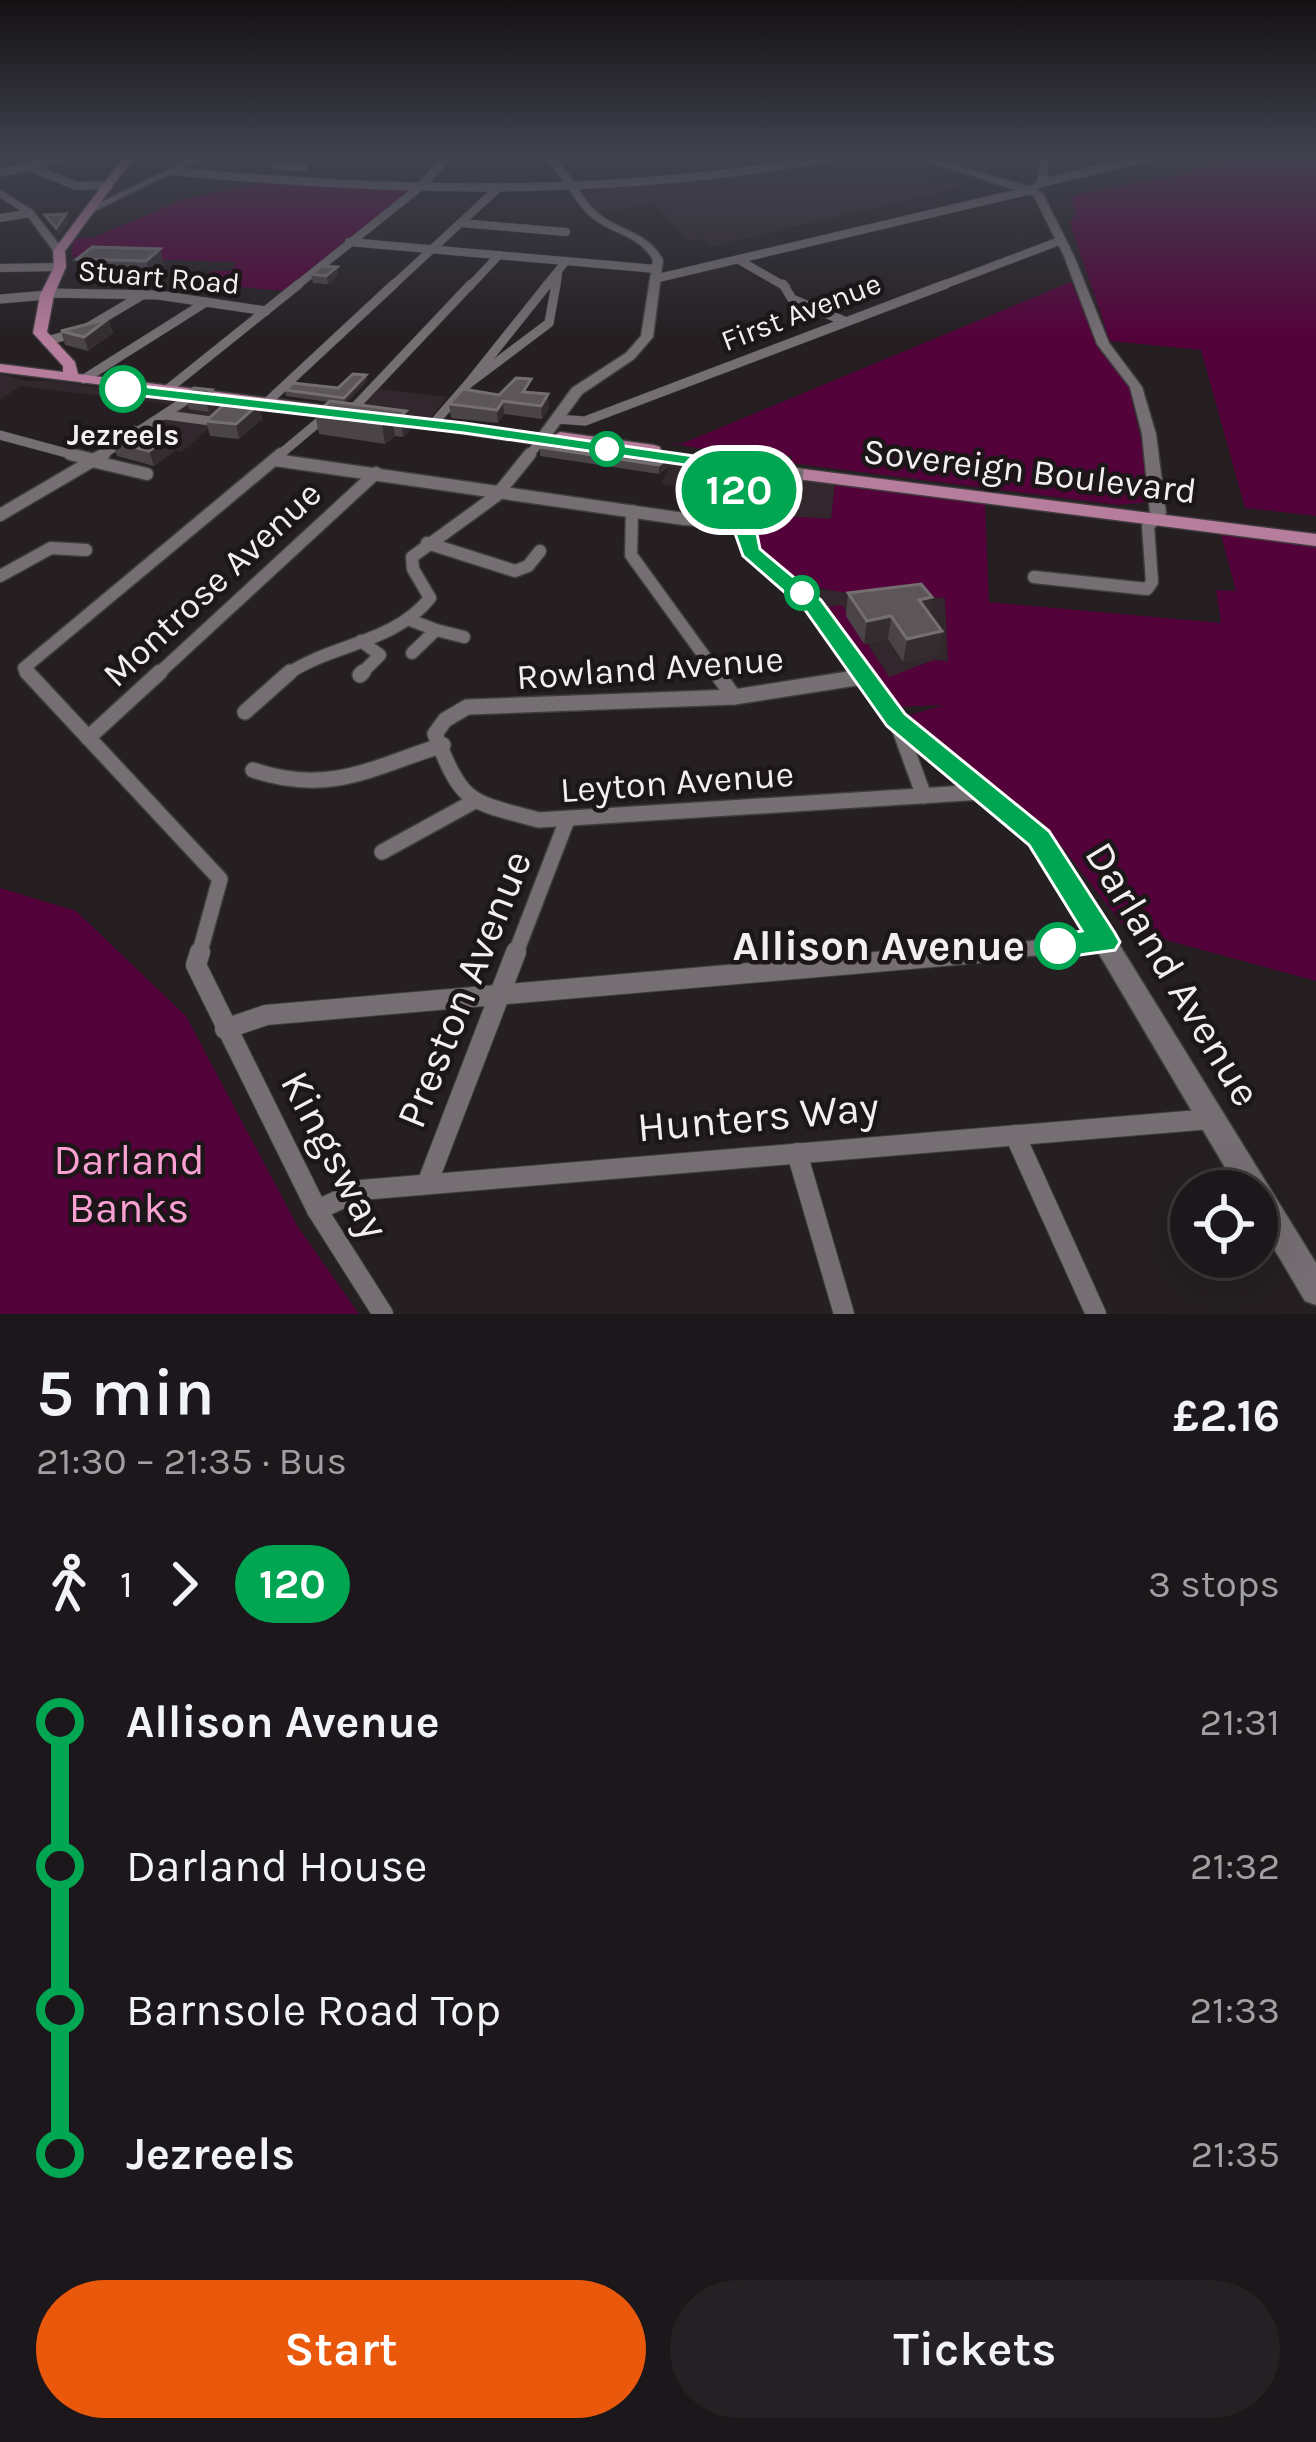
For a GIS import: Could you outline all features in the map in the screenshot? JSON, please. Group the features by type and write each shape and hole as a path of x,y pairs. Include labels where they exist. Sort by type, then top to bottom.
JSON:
{"main road":[{"path":"77,378 40,330 58,246 84,215"},
{"path":"43,376 60,357"},
{"path":"0,368 194,395"},
{"path":"43,376 194,395"},
{"name":"Sovereign Boulevard","path":"194,395 231,405 266,404 464,428 551,433 742,468 1316,536"}],"street":[{"path":"0,268 58,246 32,215"},
{"path":"168,389 384,215"},
{"path":"266,404 469,215"},
{"path":"245,712 299,666 410,620 430,598 411,565 427,544 500,490 551,433 577,391 629,356 647,337 653,322 658,260 652,248 594,215"},
{"path":"349,242 566,261 655,274 740,260 921,215"},
{"path":"1034,578 1130,590 1149,588 1148,526 1156,516 1149,434 1136,387 1103,344 1049,215"},
{"path":"461,223 566,232"},
{"name":"First Avenue","path":"551,433 1062,240"},
{"path":"349,414 499,255"},
{"path":"740,260 785,285 792,299 844,321"},
{"path":"488,366 566,261"},
{"path":"433,424 488,366 549,322 551,286"},
{"path":"46,341 82,332 144,295"},
{"name":"Stuart Road","path":"0,298 144,295 266,311"},
{"path":"77,378 206,302"},
{"path":"0,514 194,395"},
{"path":"200,431 231,405"},
{"path":"88,738 24,669 30,659 330,412"},
{"path":"166,416 211,422"},
{"path":"0,435 147,475"},
{"path":"275,460 741,522"},
{"name":"Darland Avenue","path":"742,468 741,522 750,551 813,605 896,720 1048,848 1242,1170"},
{"name":"Montrose Avenue","path":"88,738 376,473"},
{"path":"632,511 631,555 734,697"},
{"path":"0,576 48,546 64,544 86,550"},
{"path":"427,544 515,571 528,566 540,551"},
{"path":"410,620 464,637"},
{"path":"412,653 436,630"},
{"path":"360,675 380,656 361,641"},
{"name":"Rowland Avenue","path":"443,745 435,734 445,720 467,707 734,697 862,677"},
{"name":"Darland Avenue","path":"896,720 924,796"},
{"name":"Kingsway","path":"88,738 220,879 196,965 317,1210 382,1314"},
{"path":"253,770 290,779 371,774 443,745 453,780 473,802 382,852"},
{"name":"Leyton Avenue","path":"473,802 516,817 567,820 985,792"},
{"name":"Preston Avenue","path":"427,1184 567,820"},
{"path":"225,1029 266,1015 1105,942"},
{"name":"Hunters Way","path":"317,1210 361,1190 1211,1119"},
{"path":"1015,1135 1096,1314"},
{"path":"796,1153 844,1314"},
{"name":"Darland Avenue","path":"1278,1228 1316,1290"}],"shaded area":[{"path":"665,215 843,215 709,247 702,239 688,241"},
{"path":"0,374 233,407 182,452 134,440 184,406 20,386 0,400"},
{"path":"379,389 447,397 430,418 361,409"},
{"path":"671,464 835,483 832,519 749,514 730,503 694,503 700,489 661,484"},
{"path":"810,589 945,598 948,662 895,707"}],"green space":[{"path":"146,215 379,215 283,291 198,283 211,271 231,271 237,262 72,257 73,239 92,238"},
{"path":"1075,215 1316,215 1316,516 1245,508 1201,350 1110,341 1070,223"},
{"path":"1071,282 1100,346 1128,382 1146,463 1148,502 1118,505 791,463 792,456 733,454 662,442 681,444"},
{"path":"835,483 985,501 989,602 1221,623 1216,590 1236,591 1220,531 1316,545 1316,981 1126,929 1045,825 906,716 944,705 895,707 823,608 842,605 889,677 934,660 948,661 945,598 855,594 799,580 777,566 760,544 749,514 831,519"},
{"name":"Darland Banks","path":"0,888 76,911 186,1016 298,1227 359,1314 0,1314"}],"building":[{"path":"45,215 65,215 56,228"},
{"path":"92,247 160,249 146,261 77,259"},
{"path":"322,266 337,267 326,276 311,274"},
{"path":"108,319 84,337 61,331"},
{"path":"353,374 366,375 344,398 285,390 293,383 338,388"},
{"path":"516,378 531,379 523,392 548,394 541,406 503,401 497,410 449,404 463,389 499,395"},
{"path":"194,388 212,390 205,397 185,394"},
{"path":"230,399 259,404 236,424 206,421"},
{"path":"330,401 406,411 382,424 315,414"},
{"path":"134,427 170,436 149,451 112,441"},
{"path":"545,439 671,456 659,465 540,447"},
{"path":"775,469 802,471 801,489 771,487"},
{"path":"921,584 932,597 919,600 942,631 907,639 891,616 867,621 848,593"}],"bus line":[{"name":"120","path":"123,389 464,428 736,467 741,522 750,551 813,605 896,720 1039,838 1105,942 1058,946"}],"place":[{"name":"Jezreels","path":"123,389"},
{"name":"Allison Avenue","path":"1058,946"}]}
